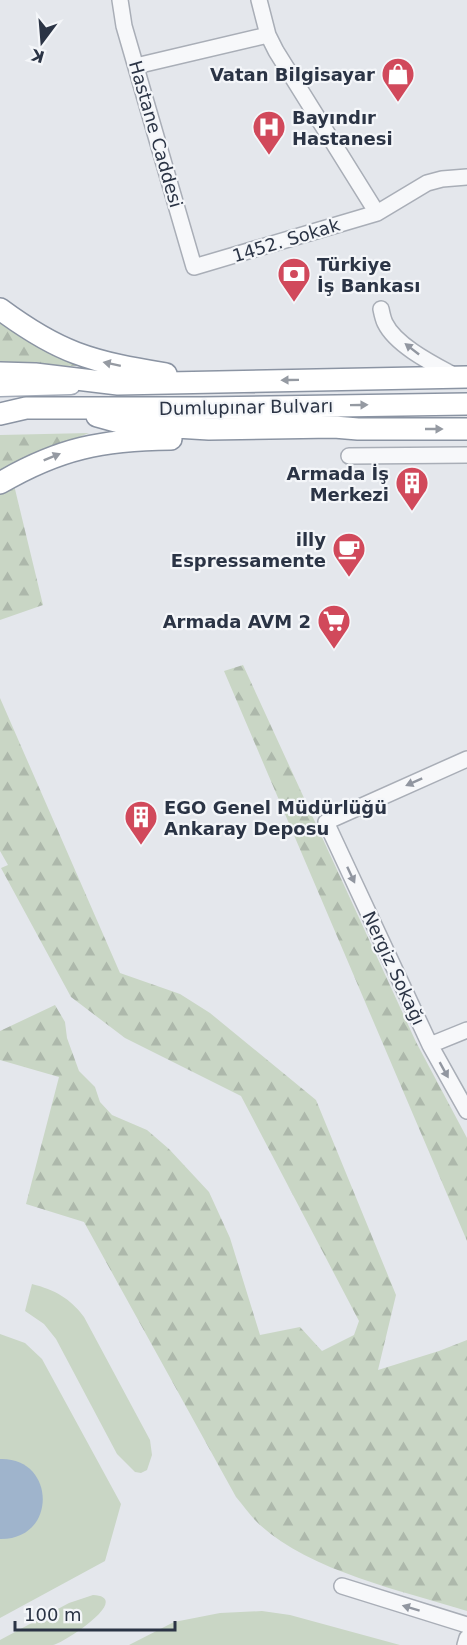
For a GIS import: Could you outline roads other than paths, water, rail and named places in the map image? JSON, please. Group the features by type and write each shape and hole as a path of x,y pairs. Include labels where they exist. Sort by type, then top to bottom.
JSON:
{"highway":[{"path":"0,309 28,329 75,353 103,362 211,383"},
{"name":"Dumlupınar Bulvarı","path":"0,373 34,374 118,384 462,377"},
{"name":"Dumlupınar Bulvarı","path":"0,414 26,408 467,404"},
{"path":"69,408 126,424 209,429 333,427 467,429"},
{"path":"0,483 56,455 105,442 275,437 333,427"}],"main road":[{"path":"0,387 118,384"},
{"path":"0,409 26,408"}],"street":[{"name":"Hastane Caddesi","path":"120,0 124,26 194,267"},
{"path":"259,0 268,35 276,51 377,213"},
{"path":"136,66 268,35"},
{"name":"1452. Sokak","path":"194,267 377,213 427,183 442,178 467,177"},
{"path":"381,309 385,324 396,337 419,355 462,377"},
{"path":"349,456 467,455"},
{"name":"Nergiz Sokağı","path":"467,759 326,822 430,1045 467,1111"},
{"path":"430,1045 467,1030"},
{"path":"342,1586 467,1626"},
{"path":"465,1645 467,1638"}],"water":[{"path":"0,1459 18,1462 32,1471 40,1484 43,1499 40,1514 32,1527 19,1536 0,1539"}],"place":[{"name":"Vatan Bilgisayar","path":"398,103"},
{"name":"Bayındır Hastanesi","path":"269,156"},
{"name":"Türkiye İş Bankası","path":"294,303"},
{"name":"Armada İş Merkezi","path":"412,512"},
{"name":"illy Espressamente","path":"349,578"},
{"name":"Armada AVM 2","path":"334,650"},
{"name":"EGO Genel Müdürlüğü Ankaray Deposu","path":"141,846"}]}
